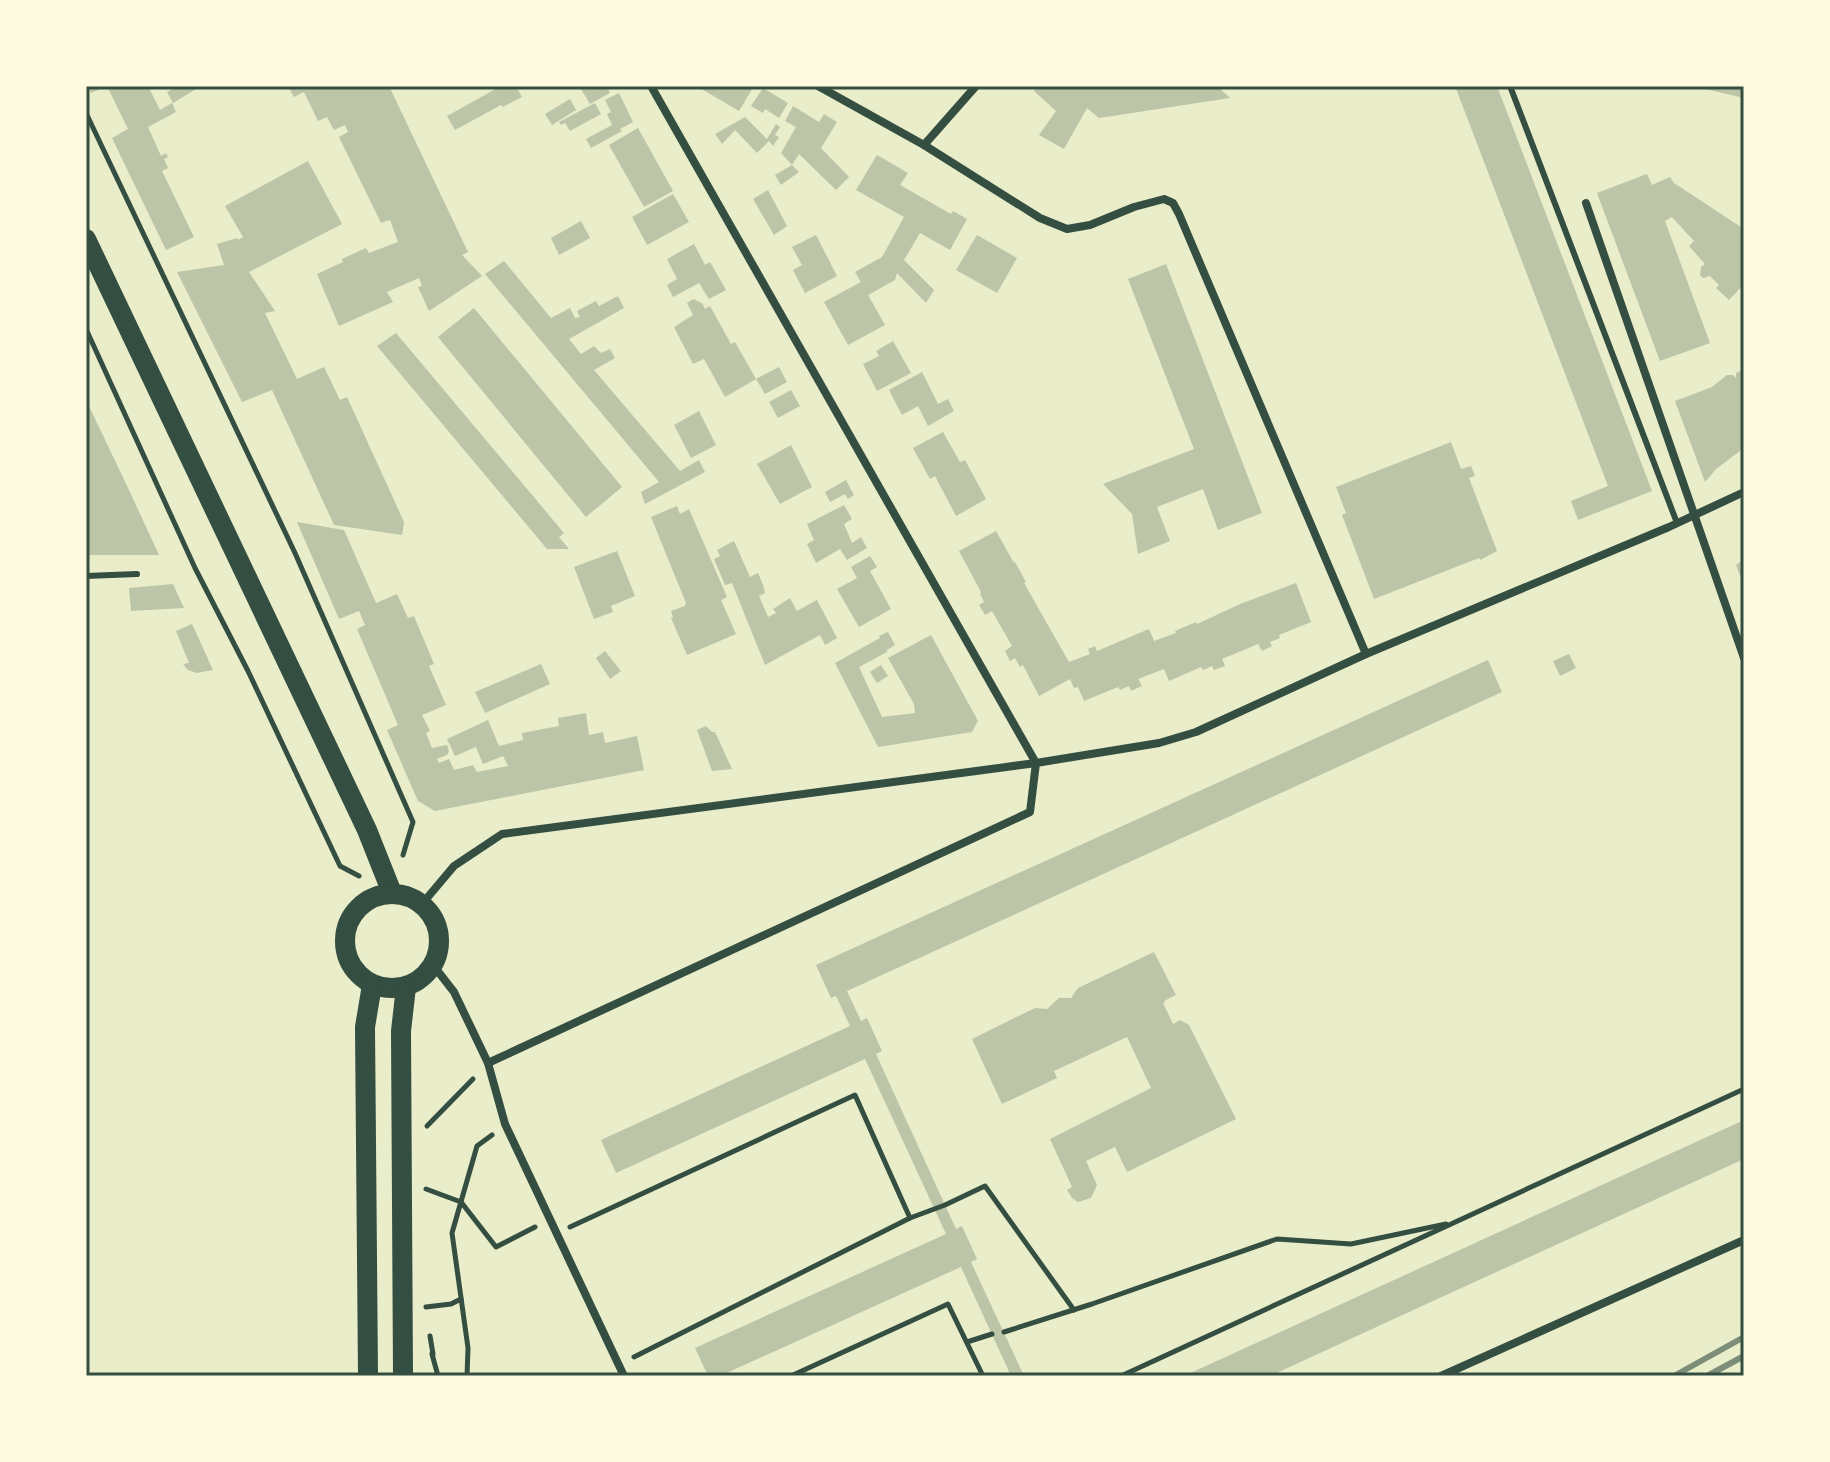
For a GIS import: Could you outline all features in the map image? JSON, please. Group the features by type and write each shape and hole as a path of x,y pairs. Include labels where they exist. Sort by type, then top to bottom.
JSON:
{"main road":[{"path":"86,239 367,830 392,893"},
{"path":"392,893 408,896 422,904 431,914 440,939 438,953 426,975 406,987 395,989 372,985 359,976 349,963 345,947 346,931 352,916 362,904 376,896 392,893"},
{"path":"368,1376 365,1027 372,985"},
{"path":"403,1376 401,1031 406,987"}],"street":[{"path":"488,1063 1030,812 1036,763 651,86"},
{"path":"818,86 924,145 1040,218 1067,229 1090,225 1164,199 1173,203 1366,654"},
{"path":"924,145 976,86"},
{"path":"1586,203 1744,658"},
{"path":"422,904 454,866 502,834 1036,763 1159,743 1196,732 1366,654 1744,492"},
{"path":"433,965 454,992 488,1063 505,1124 624,1376"},
{"path":"1441,1376 1744,1240"}],"lane":[{"path":"1510,86 1677,523"},
{"path":"86,576 137,574"}],"path":[{"path":"418,1135 488,1063"},
{"path":"1121,1376 1744,1089"},
{"path":"556,1234 855,1095 910,1218"},
{"path":"467,1376 468,1348 452,1233 477,1146 505,1124"},
{"path":"418,1185 461,1202 496,1247 550,1220"},
{"path":"618,1365 910,1218 985,1186 1074,1310"},
{"path":"1004,1332 1277,1239 1351,1244 1455,1223"},
{"path":"425,1307 451,1304 461,1299"},
{"path":"791,1376 948,1304 983,1376"},
{"path":"967,1342 992,1334"},
{"path":"425,1349 433,1354 438,1376"}],"building":[{"path":"88,86 107,86 91,93"},
{"path":"107,86 148,86 160,110 172,103 176,112 148,127 161,156 166,153 168,157 164,159 168,168 162,171 194,237 166,250 112,138 128,129"},
{"path":"178,86 201,86 173,103 167,92"},
{"path":"288,86 389,86 468,252 462,255 482,276 429,311 418,287 422,286 419,278 387,292 393,302 339,326 317,274 366,248 369,253 398,242 390,220 381,223 339,137 348,132 345,125 334,130 327,117 318,121 304,92 294,97"},
{"path":"501,86 516,86 522,97 455,130 447,116"},
{"path":"579,86 607,86 610,93 590,104"},
{"path":"754,86 739,111 700,88"},
{"path":"1038,86 1217,86 1230,98 1099,118 1087,108 1064,149 1039,135 1056,111 1034,91"},
{"path":"1455,86 1497,86 1652,491 1578,520 1571,501 1608,486"},
{"path":"1744,86 1744,98 1697,87"},
{"path":"763,88 788,103 779,118 765,109 763,113 751,106"},
{"path":"619,93 633,122 591,148 586,139 612,125 607,114 611,112 605,100"},
{"path":"570,99 576,110 552,125 545,114"},
{"path":"595,103 601,114 570,131 565,123 561,125 559,122"},
{"path":"793,106 819,122 824,114 837,122 821,148 849,177 836,190 799,154 792,165 781,153 796,127 785,121"},
{"path":"745,117 767,139 776,124 780,127 775,135 779,137 773,146 769,141 757,153 735,130 722,144 715,134"},
{"path":"638,128 673,191 644,207 609,145"},
{"path":"877,155 908,173 900,185 951,214 953,211 967,219 950,250 920,233 904,260 934,290 926,303 897,273 895,280 868,295 885,325 848,345 824,302 861,282 855,272 882,257 904,217 856,190"},
{"path":"308,161 342,224 249,272 275,311 265,313 297,379 324,367 340,400 347,397 404,522 402,535 334,525 272,390 242,402 177,272 224,265 217,244 243,237 225,206"},
{"path":"792,165 799,172 781,185 775,175"},
{"path":"1647,174 1652,185 1670,177 1674,183 1744,229 1744,284 1729,300 1716,288 1719,285 1710,276 1703,278 1700,275 1701,267 1705,264 1689,246 1694,241 1672,217 1665,221 1710,343 1660,361 1597,193"},
{"path":"768,190 787,226 774,235 753,199"},
{"path":"673,194 689,222 647,245 632,217"},
{"path":"581,221 590,238 559,255 551,238"},
{"path":"816,235 837,276 805,293 793,270 802,265 792,247"},
{"path":"977,235 1017,258 997,293 956,270"},
{"path":"694,244 705,265 710,262 726,290 709,299 699,283 673,297 667,285 677,279 667,259"},
{"path":"504,261 551,318 570,308 575,318 580,317 577,311 596,301 599,306 618,296 624,308 569,339 581,354 594,346 601,353 610,349 615,358 594,370 680,471 699,460 705,472 645,504 641,492 659,482 485,274"},
{"path":"1166,264 1262,513 1218,530 1203,489 1157,507 1170,541 1138,554 1132,514 1103,484 1194,449 1128,279"},
{"path":"693,299 702,303 705,309 710,306 731,344 735,342 756,379 725,397 704,359 693,364 674,327 693,315 687,303"},
{"path":"474,308 622,487 586,517 438,337"},
{"path":"396,333 564,533 559,537 569,549 547,549 377,346"},
{"path":"893,341 911,373 877,391 863,364 879,356 876,351"},
{"path":"779,367 787,382 765,394 756,379"},
{"path":"1744,369 1744,448 1716,469 1705,482 1675,401 1712,387 1727,375 1736,378 1736,373"},
{"path":"922,372 938,404 948,399 954,411 928,426 918,406 902,415 889,390"},
{"path":"791,390 800,406 778,418 769,402"},
{"path":"86,400 129,490 159,555 86,555"},
{"path":"699,411 716,445 691,458 674,425"},
{"path":"943,432 960,462 965,460 986,499 956,516 935,476 930,479 913,448"},
{"path":"1451,442 1461,469 1471,466 1475,476 1469,478 1497,551 1374,599 1342,515 1346,513 1336,487"},
{"path":"791,445 812,487 780,504 757,464"},
{"path":"846,480 854,495 848,499 845,494 830,502 825,492"},
{"path":"844,505 852,519 844,524 852,543 861,537 867,548 847,560 840,549 816,563 807,544 814,540 807,524"},
{"path":"677,506 680,514 689,509 727,597 721,600 736,634 687,655 671,618 671,611 686,603 651,517"},
{"path":"297,522 344,530 376,603 397,594 408,618 414,616 434,664 429,666 446,705 422,715 430,731 426,733 432,748 447,745 449,751 437,759 439,763 449,759 454,770 473,765 477,772 508,766 503,756 483,764 476,747 455,756 447,739 488,720 499,746 523,740 522,733 559,726 558,718 586,713 589,735 603,732 605,743 637,736 644,770 435,811 418,801 387,730 398,725 357,629 365,625 359,611 339,619"},
{"path":"996,531 1069,662 1090,654 1088,649 1095,646 1097,651 1149,629 1154,641 1296,583 1311,622 1279,635 1280,638 1270,642 1272,646 1262,651 1258,644 1222,659 1225,666 1214,670 1212,666 1203,670 1201,667 1169,681 1164,669 1138,679 1142,686 1131,691 1129,686 1120,690 1118,687 1084,701 1078,687 1074,688 1070,679 1039,696 1023,665 1020,667 1015,658 1010,661 1005,651 1012,646 992,611 985,615 979,605 984,602 981,592 959,551"},
{"path":"734,541 750,577 758,573 765,593 759,596 768,617 776,613 773,609 790,598 797,611 817,600 837,638 825,645 820,635 765,665 732,583 725,585 714,559 720,556 717,550"},
{"path":"617,551 635,596 611,606 613,612 594,619 574,567"},
{"path":"870,556 877,567 870,571 891,609 859,627 837,589 857,578 851,567"},
{"path":"1744,559 1744,586 1736,565"},
{"path":"173,584 184,608 131,611 129,588"},
{"path":"192,624 213,670 197,673 183,664 189,663 176,631"},
{"path":"888,632 895,645 859,667 882,717 915,713 914,704 888,658 931,635 978,721 972,732 878,747 835,663"},
{"path":"605,651 621,671 610,679 596,658"},
{"path":"1569,654 1576,668 1560,676 1553,661"},
{"path":"1488,660 1502,692 847,991 861,1021 867,1018 882,1051 876,1054 956,1229 962,1226 977,1259 971,1262 1024,1376 1011,1376 961,1267 720,1376 708,1376 695,1348 946,1234 865,1059 616,1173 601,1140 850,1026 836,996 831,998 816,965"},
{"path":"541,664 550,684 485,713 475,692"},
{"path":"881,665 888,676 877,683 870,672"},
{"path":"706,726 715,732 732,769 712,771 697,730"},
{"path":"1154,952 1176,995 1163,1003 1173,1024 1180,1020 1189,1025 1236,1119 1127,1172 1115,1147 1086,1161 1097,1185 1091,1198 1078,1202 1067,1190 1072,1187 1050,1139 1151,1088 1127,1037 1054,1071 1057,1078 1002,1104 972,1039 1035,1008 1047,1009 1059,998 1071,998 1078,988"},
{"path":"1744,1120 1744,1159 1270,1376 1184,1376"}],"railway":[{"path":"1674,1376 1744,1337"},
{"path":"1707,1376 1744,1356"}]}
